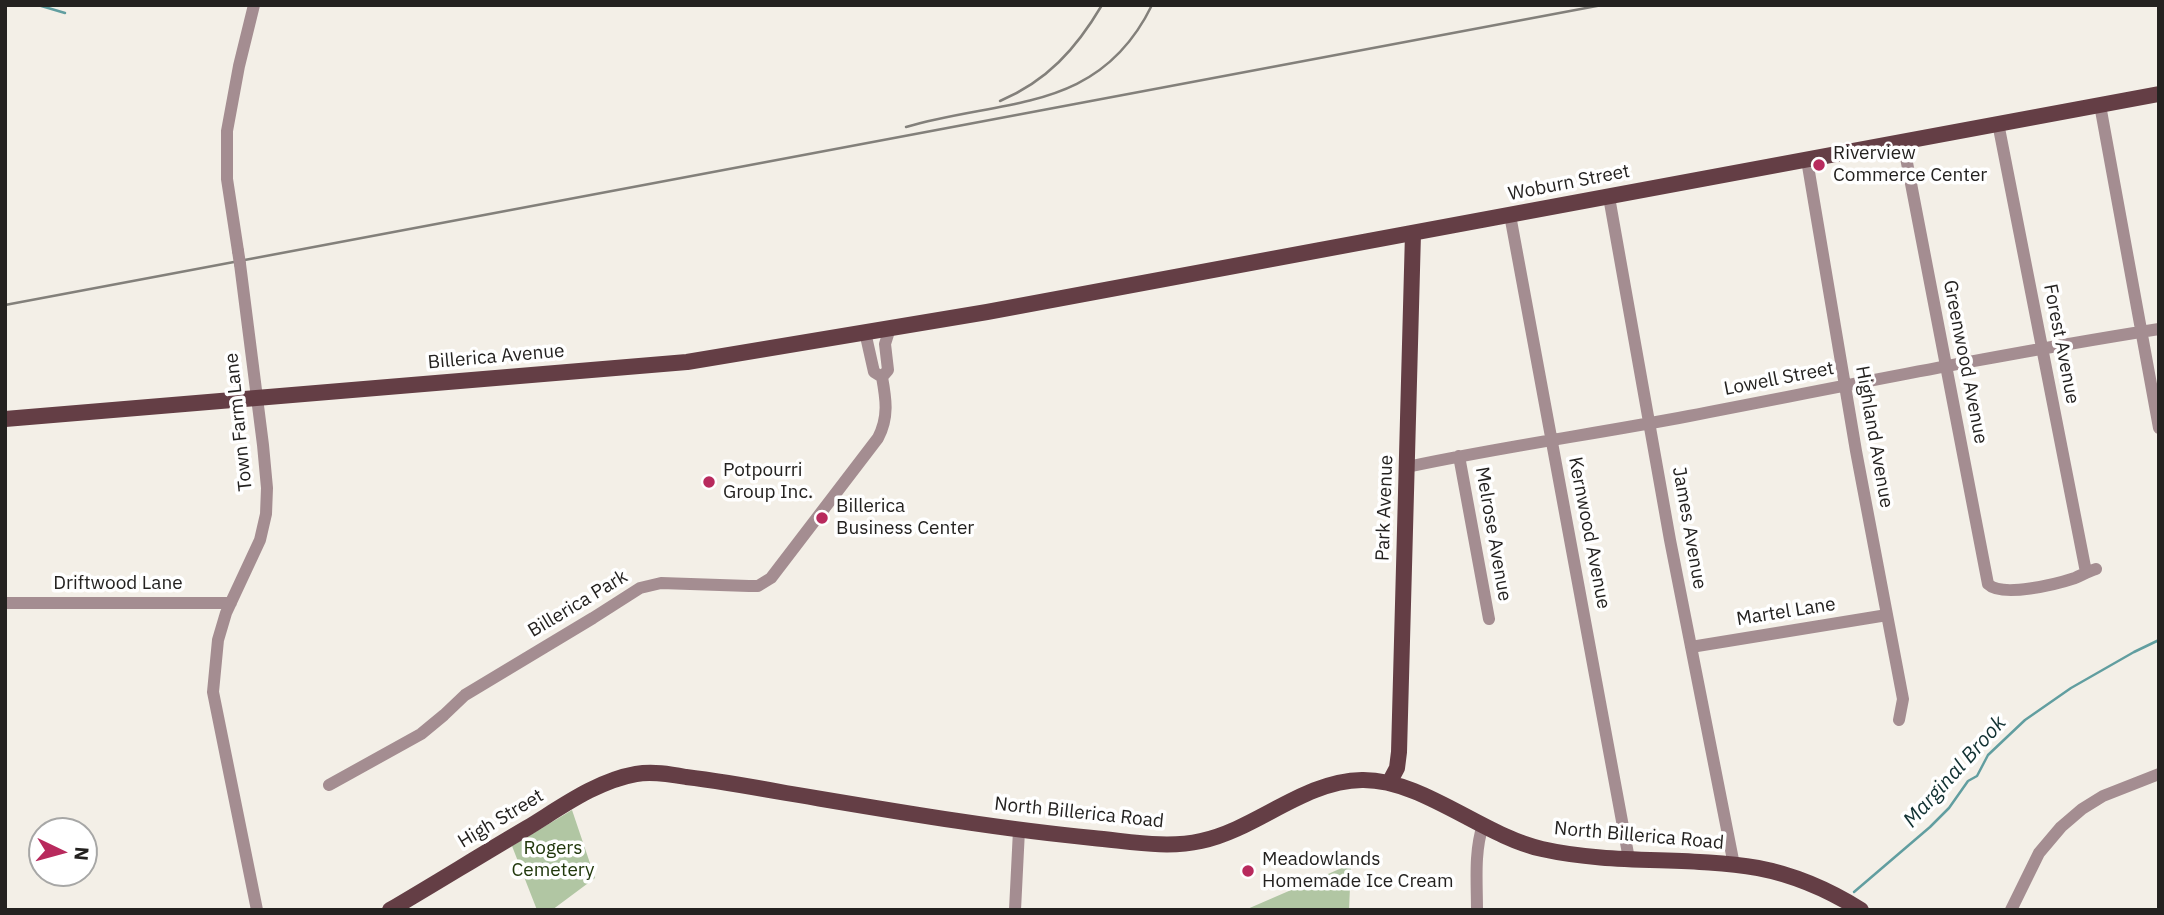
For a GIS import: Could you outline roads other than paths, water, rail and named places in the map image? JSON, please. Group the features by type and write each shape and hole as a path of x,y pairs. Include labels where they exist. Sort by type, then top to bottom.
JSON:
{"main road":[{"name":"Woburn Street","path":"987,312 2159,94"},
{"name":"Park Avenue","path":"1389,783 1397,768 1399,752 1413,233"},
{"name":"Billerica Avenue","path":"5,419 687,362 987,312"},
{"name":"North Billerica Road","path":"639,773 662,773 709,780 1018,830 1154,844 1182,844 1224,834 1324,786 1363,780 1409,789 1516,841 1543,849 1629,859 1734,865 1774,871 1832,892 1861,910"},
{"name":"High Street","path":"390,910 581,796 616,779 639,773"}],"street":[{"name":"Town Farm Lane","path":"254,5 227,131 227,178 258,398 267,488 266,514 260,540 226,613 218,640 213,692 257,910"},
{"path":"2100,105 2159,428"},
{"name":"Forest Avenue","path":"1992,588 2021,590 2078,577 2091,571 1998,123"},
{"name":"Greenwood Avenue","path":"1903,142 1986,578 1992,588"},
{"name":"Highland Avenue","path":"1807,160 1845,386 1903,699 1899,720"},
{"name":"James Avenue","path":"1609,197 1691,647 1734,865"},
{"name":"Kernwood Avenue","path":"1510,215 1629,859"},
{"name":"Billerica Park","path":"882,377 888,370 885,344 890,328"},
{"name":"Lowell Street","path":"1407,467 2159,329"},
{"name":"Billerica Park","path":"329,785 421,734 465,695 639,587 661,583 758,586 771,578 883,429 887,408 882,377 874,372 865,332"},
{"name":"Melrose Avenue","path":"1460,456 1489,620"},
{"name":"Driftwood Lane","path":"5,603 231,603"},
{"name":"Martel Lane","path":"1691,647 1887,615"},
{"path":"2011,910 2039,853 2062,827 2082,809 2103,796 2159,774"},
{"path":"1477,910 1479,836 1483,825"},
{"path":"1015,910 1018,830"}],"waterway":[{"path":"38,5 65,13"},
{"name":"Marginal Brook","path":"1854,892 1949,808 1968,781 1977,776 1988,755 2025,720 2071,688 2159,640"}],"railway":[{"path":"1000,101 1032,84 1059,62 1082,36 1102,5"},
{"path":"906,127 1046,96 1077,84 1105,66 1130,40 1152,5"},
{"path":"5,305 1602,5"}],"place":[{"name":"Riverview Commerce Center","path":"1819,165"},
{"name":"Potpourri Group Inc.","path":"709,482"},
{"name":"Billerica Business Center","path":"822,518"},
{"name":"Meadowlands Homemade Ice Cream","path":"1248,871"}],"park label":[{"name":"Rogers Cemetery","path":"553,860"}]}
